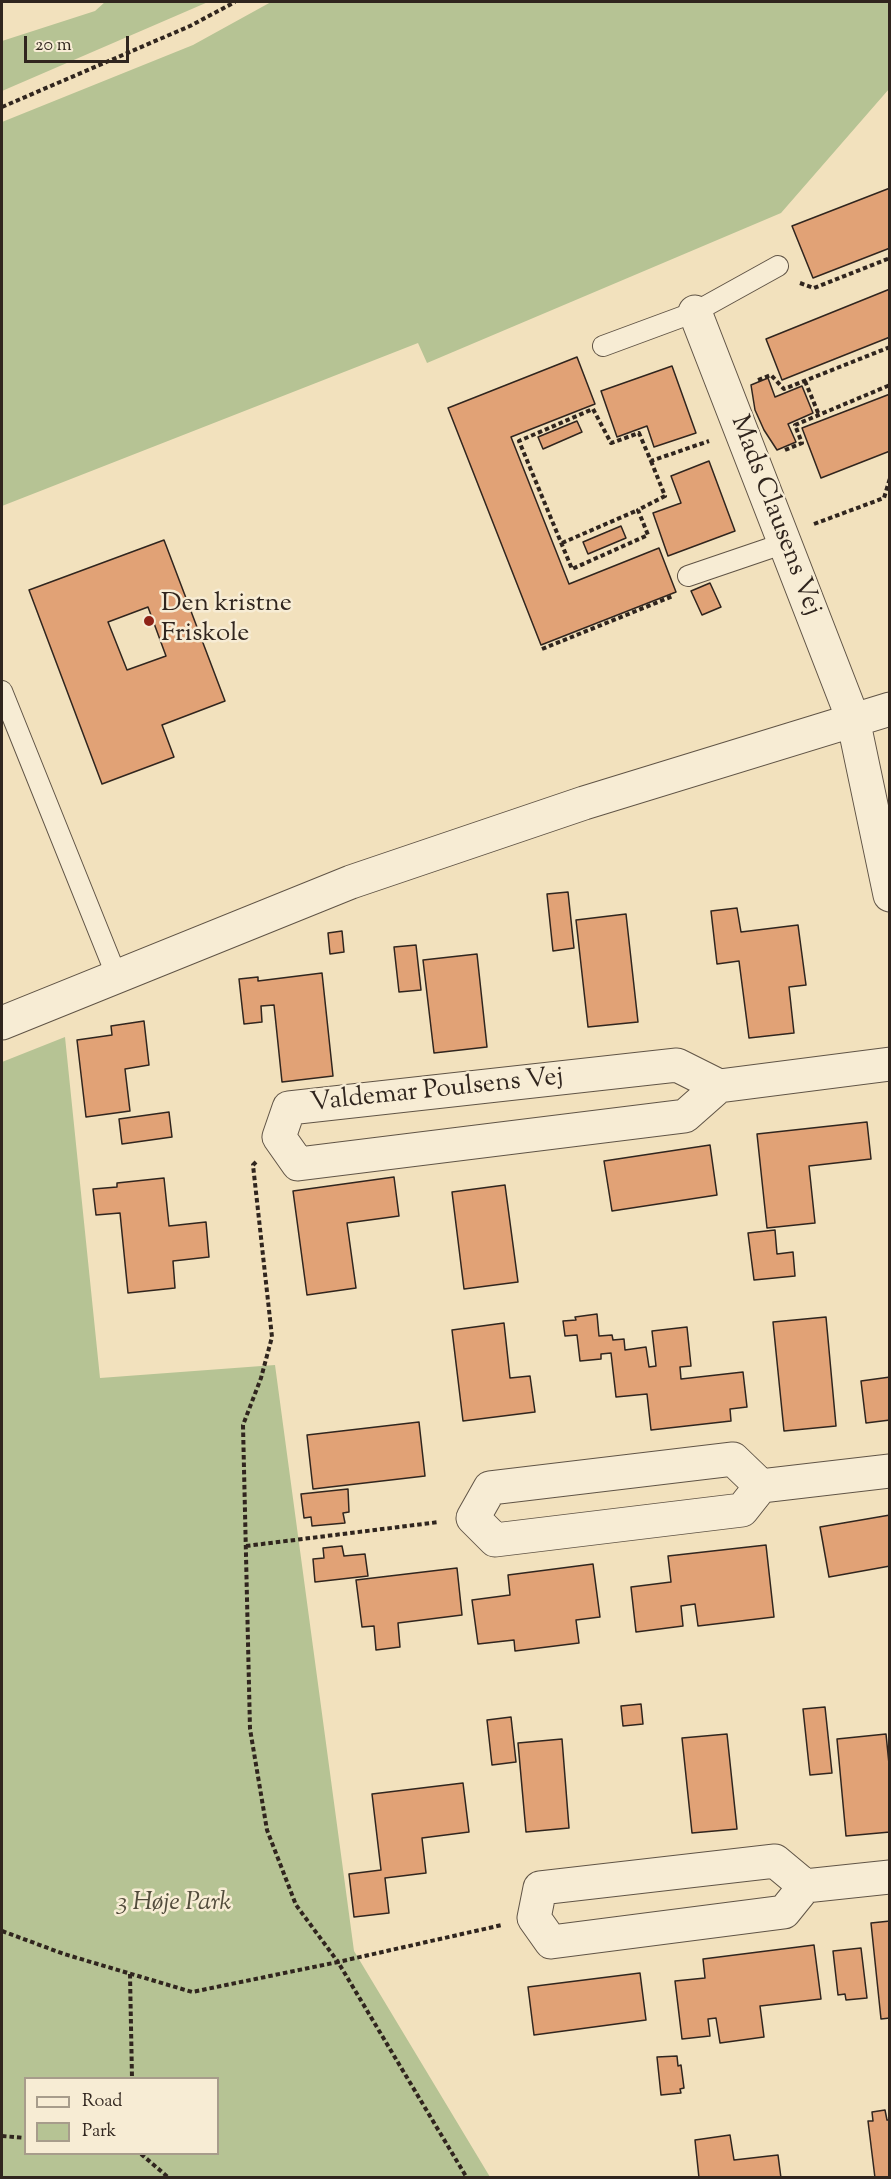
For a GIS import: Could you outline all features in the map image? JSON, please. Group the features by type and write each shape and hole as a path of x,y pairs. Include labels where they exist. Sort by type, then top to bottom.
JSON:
{"street":[{"name":"Mads Clausens Vej","path":"695,312 853,719"},
{"path":"2,1023 351,882 584,803 890,709"},
{"path":"853,719 890,895"},
{"path":"719,1086 890,1064"},
{"name":"Valdemar Poulsens Vej","path":"677,1065 719,1086 685,1116 298,1164 279,1137 289,1108 677,1065"},
{"path":"761,1486 733,1459 490,1488 473,1518 495,1540 742,1510 761,1486 890,1471"},
{"path":"805,1886 775,1861 540,1888 534,1918 551,1942 784,1912 805,1886 890,1877"}],"lane":[{"path":"603,346 695,312 778,266"},
{"path":"688,576 783,540"},
{"path":"2,691 117,977"}],"path":[{"path":"2,107 190,26 236,2"},
{"path":"778,266 786,266 788,278 814,288 890,258"},
{"path":"726,392 771,375 784,389 890,347"},
{"path":"805,381 819,415"},
{"path":"754,463 802,443 795,424 890,385"},
{"path":"562,544 665,496 639,433 611,443 593,409 519,441 562,544 573,569 648,535 638,510"},
{"path":"651,462 741,429"},
{"path":"783,540 884,498 890,477"},
{"path":"542,649 682,592 688,576"},
{"path":"279,1137 254,1165 272,1337 261,1378 243,1425 250,1729 267,1830 296,1905 338,1962 467,2178"},
{"path":"246,1546 473,1518"},
{"path":"2,1931 64,1954 192,1992 534,1918"},
{"path":"130,1974 132,2077"},
{"path":"2,2136 24,2138"},
{"path":"142,2155 169,2178"}],"green space":[{"path":"105,2 208,2 2,91 2,41 95,11"},
{"path":"271,2 889,2 889,89 781,213 427,363 418,343 2,506 2,122 193,45"},
{"name":"3 Høje Park","path":"65,1037 100,1378 275,1365 354,1951 490,2177 2,2177 2,1062"}],"building":[{"path":"890,188 890,248 813,278 792,226"},
{"path":"890,289 890,337 782,380 766,339"},
{"path":"577,357 595,404 511,437 569,584 659,548 676,592 541,645 448,408"},
{"path":"672,366 696,433 654,447 647,426 617,437 601,391"},
{"path":"768,378 775,397 802,386 813,413 788,424 796,442 777,450 755,410 751,385"},
{"path":"890,394 890,451 821,478 802,428"},
{"path":"577,421 582,432 543,449 538,437"},
{"path":"709,461 735,531 668,556 653,513 681,503 671,476"},
{"path":"621,526 626,538 588,554 583,542"},
{"path":"164,540 225,701 162,725 174,757 102,784 29,590","holes":["148,607 166,656 127,670 108,622"]},
{"path":"710,583 721,607 702,615 691,591"},
{"path":"568,892 574,948 553,951 547,894"},
{"path":"737,908 741,932 798,925 806,985 789,987 794,1033 749,1038 739,961 717,964 711,911"},
{"path":"626,914 638,1022 588,1027 576,920"},
{"path":"342,931 344,952 330,954 328,933"},
{"path":"416,945 421,990 399,992 394,947"},
{"path":"477,954 487,1047 434,1053 423,960"},
{"path":"322,973 333,1076 282,1082 274,1005 261,1006 262,1022 244,1024 239,979 258,977 258,981"},
{"path":"144,1021 149,1065 125,1069 130,1111 86,1117 77,1040 112,1035 111,1026"},
{"path":"169,1112 172,1137 122,1144 119,1119"},
{"path":"867,1122 871,1159 809,1166 815,1223 767,1228 757,1134"},
{"path":"710,1145 717,1195 612,1211 604,1161"},
{"path":"394,1177 399,1216 347,1223 356,1288 307,1295 293,1191"},
{"path":"164,1178 169,1226 206,1222 209,1257 173,1261 175,1288 128,1293 120,1213 96,1215 93,1189 117,1187 117,1183"},
{"path":"505,1185 518,1282 464,1289 452,1192"},
{"path":"775,1230 777,1254 793,1252 795,1276 754,1280 748,1233"},
{"path":"597,1314 599,1336 612,1335 613,1340 624,1339 625,1350 646,1347 649,1367 656,1366 652,1331 687,1327 691,1366 680,1367 681,1379 743,1372 747,1407 730,1409 731,1421 651,1430 647,1394 616,1397 611,1353 601,1354 601,1359 580,1361 577,1335 565,1336 563,1321"},
{"path":"826,1317 836,1426 784,1431 773,1322"},
{"path":"504,1323 510,1378 530,1376 535,1412 463,1421 452,1330"},
{"path":"890,1377 890,1420 866,1423 861,1381"},
{"path":"419,1422 425,1476 313,1489 307,1435"},
{"path":"348,1489 349,1512 343,1513 345,1523 312,1526 311,1517 304,1518 301,1494"},
{"path":"890,1515 890,1566 829,1577 820,1527"},
{"path":"766,1545 774,1617 698,1626 695,1604 681,1606 683,1626 636,1632 631,1587 671,1582 668,1556"},
{"path":"342,1546 344,1556 365,1554 368,1576 315,1582 313,1559 324,1558 323,1548"},
{"path":"593,1564 600,1617 576,1620 579,1643 515,1651 514,1640 478,1644 472,1600 510,1595 508,1575"},
{"path":"457,1568 462,1615 398,1623 400,1647 376,1650 374,1626 362,1627 356,1580"},
{"path":"641,1704 643,1724 623,1726 621,1706"},
{"path":"825,1707 832,1773 810,1775 803,1709"},
{"path":"511,1717 516,1762 492,1765 487,1720"},
{"path":"727,1734 737,1829 692,1833 682,1738"},
{"path":"886,1734 890,1774 890,1832 846,1836 837,1739"},
{"path":"562,1739 569,1828 526,1832 518,1743"},
{"path":"463,1783 469,1832 422,1838 426,1873 385,1878 389,1913 354,1917 349,1874 381,1870 372,1794"},
{"path":"890,1921 890,2018 881,2019 871,1923"},
{"path":"814,1945 821,1999 760,2006 764,2037 720,2043 716,2018 708,2019 710,2036 682,2039 675,1981 705,1978 703,1959"},
{"path":"861,1948 867,1998 846,2000 845,1994 838,1995 833,1951"},
{"path":"640,1973 646,2020 534,2035 528,1987"},
{"path":"677,2056 678,2066 681,2065 684,2088 680,2089 681,2093 661,2095 657,2057"},
{"path":"885,2110 887,2120 890,2120 890,2178 875,2178 868,2121 873,2121 872,2112"},
{"path":"730,2135 734,2160 778,2155 781,2178 699,2178 695,2140"}],"place":[{"name":"Den kristne Friskole","path":"149,621"}]}
